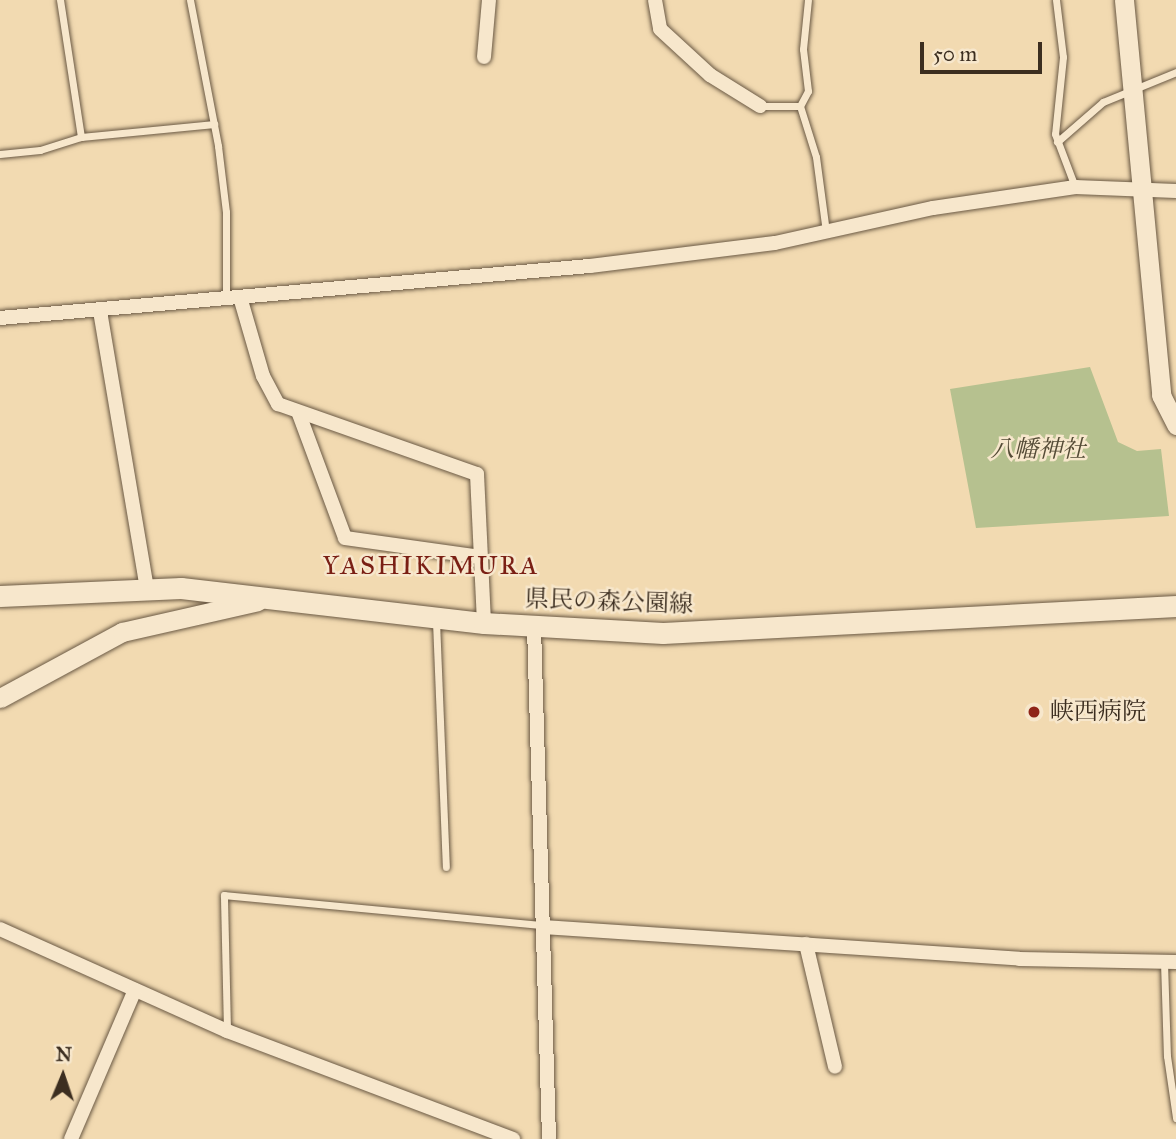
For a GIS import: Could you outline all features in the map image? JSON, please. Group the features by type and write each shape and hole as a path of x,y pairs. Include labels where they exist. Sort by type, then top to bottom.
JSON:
{"main road":[{"name":"県民の森公園線","path":"0,596 147,588 285,598 484,623 663,633 1176,606"}],"street":[{"path":"484,57 489,0"},
{"path":"655,0 660,29 710,75 760,106"},
{"path":"1124,0 1139,188 1161,395 1176,425"},
{"path":"0,318 590,266 826,232 933,208 1074,187 1176,191"},
{"path":"233,298 263,376 278,404 299,414 477,474 484,623"},
{"path":"100,311 147,588"},
{"path":"299,414 345,538 481,557"},
{"path":"0,698 122,632 285,598"},
{"path":"534,627 549,1139"},
{"path":"543,926 1019,959 1170,962"},
{"path":"0,929 227,1031 513,1139"},
{"path":"806,944 835,1067"},
{"path":"71,1139 135,990"}],"lane":[{"path":"60,0 81,137"},
{"path":"190,0 214,124 226,212 233,298"},
{"path":"808,0 803,49 808,91 800,107 816,157 826,232"},
{"path":"1056,0 1063,57 1054,105 1058,142 1074,187"},
{"path":"1058,142 1103,102 1176,72"},
{"path":"760,106 800,107"},
{"path":"0,154 40,150 81,137 214,124"},
{"path":"436,617 446,867"},
{"path":"227,1031 224,895 543,926"},
{"path":"1170,962 1167,1056 1176,1118"}],"green space":[{"name":"八幡神社","path":"1090,367 1118,442 1137,451 1161,449 1169,516 976,528 950,389"}],"place":[{"name":"峡西病院","path":"1034,712"}],"district":[{"name":"YASHIKIMURA","path":"431,566"}]}
